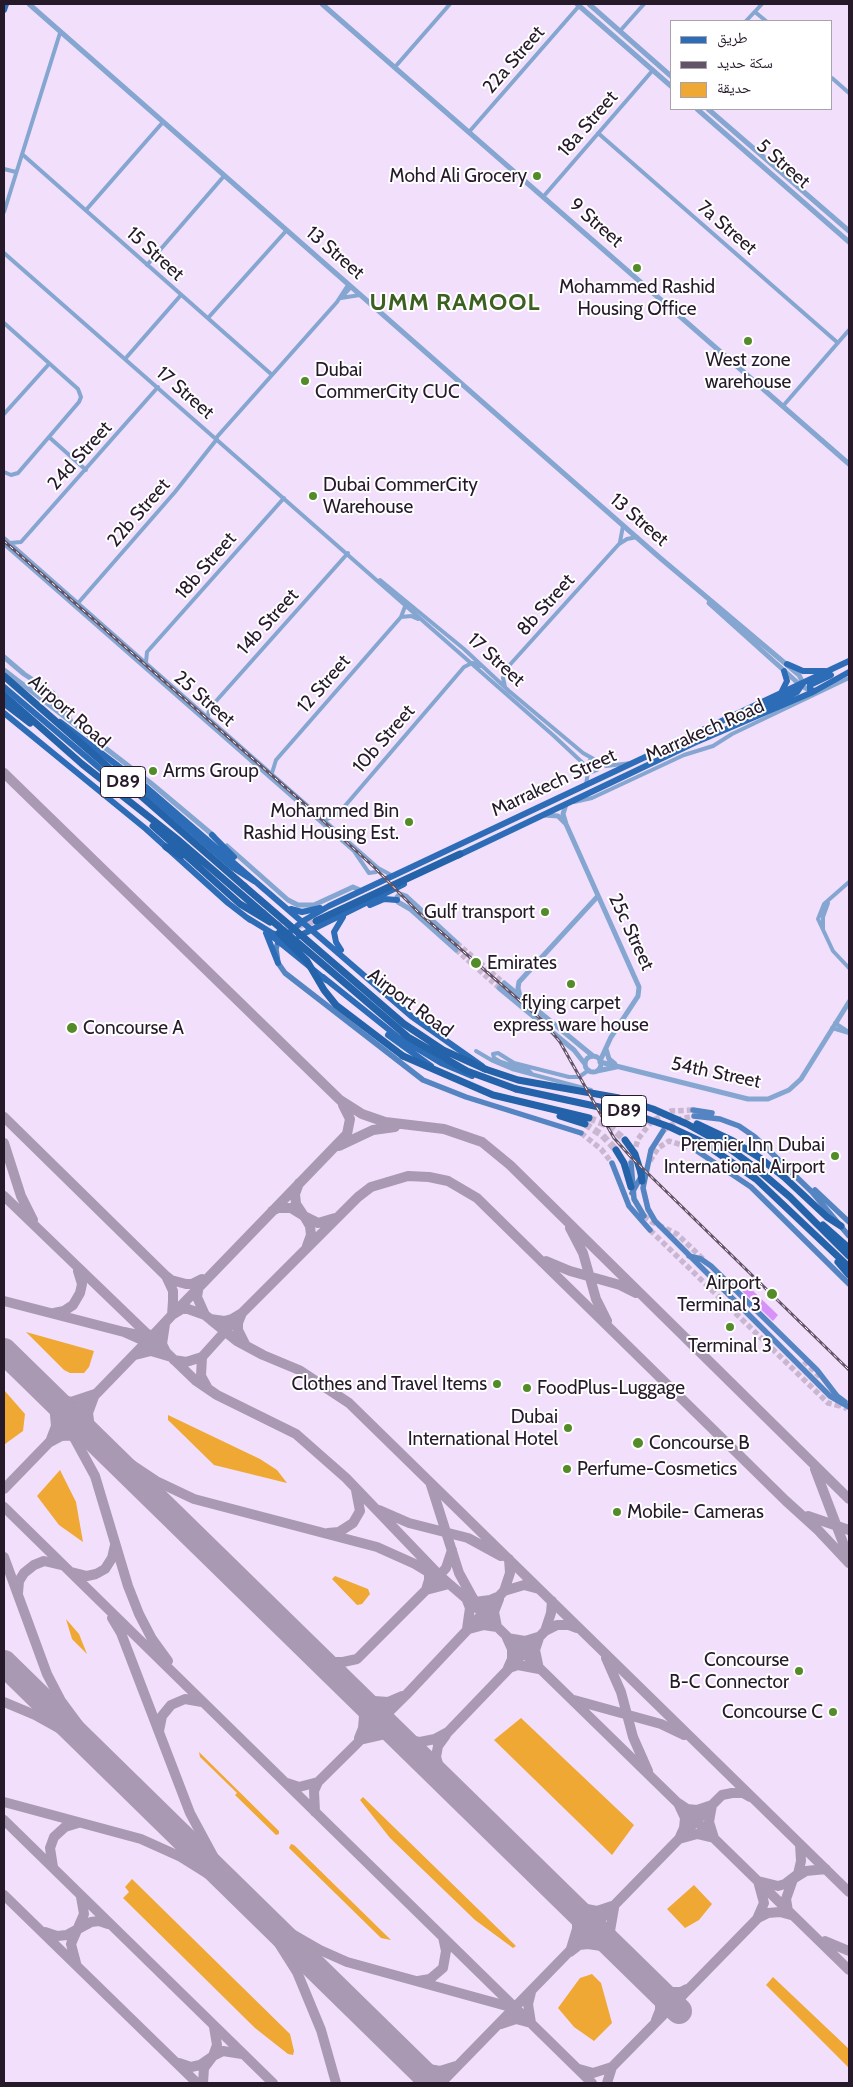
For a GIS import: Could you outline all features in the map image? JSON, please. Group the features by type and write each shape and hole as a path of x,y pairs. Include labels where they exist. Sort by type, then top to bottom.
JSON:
{"highway":[{"name":"Airport Road","path":"4,676 404,1024 443,1050 485,1070 518,1080 595,1092 630,1101 665,1114 734,1151 803,1209 849,1256"},
{"name":"Airport Road","path":"4,695 38,726 224,880 408,1037 467,1071 516,1089 625,1111 681,1131 740,1167 810,1229 849,1268"},
{"path":"4,703 26,721 38,726"},
{"path":"122,797 136,812 250,911 270,922"},
{"path":"166,847 180,855 229,893"},
{"path":"316,921 460,854"},
{"path":"263,914 275,929 308,961 324,990 336,1005 403,1056 459,1082 508,1100 587,1121"},
{"path":"665,1114 696,1124 752,1152 777,1171 827,1217 840,1226"},
{"path":"625,1140 635,1154 643,1178"},
{"path":"616,1150 624,1163 632,1190"},
{"path":"803,1209 849,1248"},
{"path":"810,1229 849,1275"}],"main road":[{"path":"4,9 8,4"},
{"path":"814,691 810,690 810,685 849,663"},
{"name":"Marrakech Street","path":"300,923 329,906 781,693 849,663"},
{"path":"781,693 787,682 786,668 803,671 829,671"},
{"name":"Marrakech Street","path":"393,889 448,862 460,854 568,802 814,691 849,672"},
{"path":"722,732 729,724 798,692 802,684"},
{"path":"4,687 110,777 148,794 232,867 254,881"},
{"path":"4,713 266,932 287,936 306,933 393,889"},
{"path":"46,714 66,725 146,787 285,906 300,923 314,930 426,1028 474,1060 485,1070"},
{"path":"212,835 240,864 246,874"},
{"path":"353,964 337,946 334,932 341,919 387,895 393,889"},
{"path":"359,909 384,899 397,900"},
{"path":"285,906 302,912 329,906"},
{"path":"246,917 272,933 287,936 326,980"},
{"path":"278,963 276,949 300,923"},
{"path":"266,932 278,963 287,975 428,1083 490,1105 561,1125 581,1133"},
{"path":"306,933 320,940 368,981 383,991"},
{"path":"287,936 296,953 326,980 378,1023 408,1044 451,1068 481,1080 516,1089"},
{"path":"378,1023 385,1033 408,1050 459,1082"},
{"path":"693,1113 720,1118 739,1126 755,1137 849,1222"},
{"path":"663,1131 650,1150 643,1178 648,1208 655,1222 687,1256 830,1396 849,1407"},
{"path":"694,1149 751,1187 849,1284"},
{"path":"612,1163 627,1202 636,1217 650,1230"},
{"path":"631,1163 632,1190 638,1209 644,1216"},
{"path":"794,1173 849,1236"},
{"path":"632,1190 643,1178"},
{"path":"636,1217 638,1209"}],"street":[{"name":"13 Street","path":"25,4 34,10"},
{"name":"13 Street","path":"28,4 636,538 786,668 799,675 802,684 814,691"},
{"name":"9 Street","path":"322,4 849,464"},
{"path":"395,67 450,4"},
{"path":"589,4 670,74"},
{"path":"620,31 644,4"},
{"path":"747,20 762,4"},
{"path":"578,5 670,85"},
{"name":"22a Street","path":"469,132 578,5"},
{"path":"755,12 765,20"},
{"path":"4,209 60,33"},
{"name":"18a Street","path":"543,196 653,70"},
{"path":"833,79 849,93"},
{"name":"5 Street","path":"698,110 849,242"},
{"name":"5 Street","path":"709,110 849,232"},
{"path":"86,210 162,122"},
{"name":"7a Street","path":"598,133 838,343"},
{"name":"15 Street","path":"22,154 271,374"},
{"path":"4,169 16,172"},
{"path":"147,265 224,176"},
{"path":"4,187 11,189"},
{"path":"208,318 286,231"},
{"name":"17 Street","path":"4,253 578,758 588,769 585,786"},
{"name":"22b Street","path":"79,602 175,492 216,438 271,374 339,300 349,286"},
{"path":"125,359 181,295"},
{"path":"339,300 360,295"},
{"path":"4,324 80,393 79,402 20,471 11,475 4,472"},
{"path":"783,406 849,330"},
{"path":"4,414 49,364"},
{"name":"24d Street","path":"21,542 158,388"},
{"path":"49,437 86,470"},
{"name":"18b Street","path":"147,652 284,498"},
{"name":"8b Street","path":"504,687 503,678 506,669 619,544 623,536 623,526"},
{"name":"25 Street","path":"4,538 326,820 355,849 369,873 376,872 378,868"},
{"name":"8b Street","path":"619,544 627,539 636,538"},
{"path":"10,543 21,542 21,552"},
{"name":"25 Street","path":"4,544 355,849 378,868 395,876"},
{"name":"17 Street","path":"348,554 484,666 504,687 583,753 606,766 633,763"},
{"name":"14b Street","path":"209,709 348,554"},
{"name":"12 Street","path":"272,772 276,760 401,617 406,606 406,600"},
{"path":"401,617 411,616 423,621"},
{"path":"135,652 147,652 146,662"},
{"path":"4,657 24,674 53,693 77,727"},
{"name":"10b Street","path":"326,820 338,814 460,671 464,665 463,657"},
{"path":"470,664 484,666"},
{"name":"10b Street","path":"460,671 470,664"},
{"path":"4,670 152,784 293,903 305,906 314,905 353,887 362,891"},
{"name":"Marrakech Road","path":"568,802 587,800 684,755 713,746 732,734 849,678"},
{"path":"41,685 53,697 49,702 41,699"},
{"path":"200,710 209,709 208,717"},
{"path":"578,758 586,763 592,772 596,772 597,766 583,753"},
{"name":"25c Street","path":"568,802 563,812 566,824 639,987 638,996 605,1048 600,1061"},
{"path":"541,815 558,816 566,824"},
{"path":"849,882 822,908 819,915 819,924 833,952 849,968"},
{"path":"456,950 410,908 397,900 398,895 406,896 457,943"},
{"path":"520,996 519,982 598,896"},
{"path":"588,907 604,909"},
{"path":"504,983 600,1061 597,1071 589,1070 579,1077 514,1063 498,1053 493,1054 494,1058 501,1062 529,1071 532,1074"},
{"path":"499,988 575,1050 589,1070"},
{"name":"54th Street","path":"600,1061 748,1099 768,1098 789,1090 801,1079 849,1002"},
{"path":"834,1025 849,1032"},
{"path":"605,1048 609,1059 618,1067"},
{"name":"25c Street","path":"594,1056 605,1048"},
{"path":"476,1051 502,1066 581,1086 595,1092"},
{"path":"586,1064 588,1058 594,1056"},
{"name":"54th Street","path":"597,1071 618,1067"}],"green space":[{"path":"26,1332 94,1351 89,1367 84,1373 70,1373 64,1370"},
{"path":"4,1390 25,1414 23,1431 5,1444"},
{"path":"168,1415 260,1459 277,1470 287,1483 214,1465 168,1420"},
{"path":"60,1470 76,1502 83,1542 59,1525 37,1496"},
{"path":"335,1576 368,1589 370,1594 362,1604 357,1605 332,1579"},
{"path":"66,1619 79,1634 87,1654 72,1639"},
{"path":"521,1718 634,1825 612,1855 494,1740"},
{"path":"199,1752 279,1831 279,1834 276,1835 235,1795 237,1793 200,1757"},
{"path":"363,1797 516,1946 513,1948 475,1920 390,1838 360,1800"},
{"path":"291,1844 391,1940 381,1938 289,1848"},
{"path":"132,1879 290,2034 294,2051 293,2055 288,2054 255,2028 123,1898 129,1892 125,1887"},
{"path":"694,1885 712,1904 699,1920 685,1928 667,1909"},
{"path":"592,1974 601,1983 612,2023 594,2041 574,2027 558,2008 580,1978"},
{"path":"773,1977 849,2049 849,2068 766,1985"}],"shaded area":[{"path":"748,1286 778,1315 773,1321 742,1291"}],"taxiway":[{"path":"4,773 340,1100 362,1114 385,1122 444,1129 482,1142 510,1165 849,1499"},
{"path":"176,1311 347,1134 350,1119 343,1105"},
{"path":"4,1117 166,1276 173,1291 172,1315 4,1489"},
{"path":"339,1146 373,1130 395,1127"},
{"path":"4,1143 21,1196 33,1220"},
{"path":"172,1315 182,1309 188,1309 205,1315 210,1319 224,1321 232,1319 242,1313 358,1197 371,1187 408,1176 429,1177 448,1181 477,1198 786,1501 818,1530 849,1563"},
{"path":"299,1183 295,1194 296,1204 304,1216 318,1223 335,1218"},
{"path":"4,1196 195,1380 217,1395 296,1434 346,1478 440,1576 483,1613 849,1970"},
{"path":"272,1211 278,1208 291,1208 304,1216 310,1226 311,1235 307,1246"},
{"path":"570,1228 583,1253 596,1299 607,1321"},
{"path":"546,1261 570,1271 620,1285 636,1293"},
{"path":"54,1313 64,1311 73,1305 80,1293 82,1284 78,1271"},
{"path":"166,1276 171,1280 186,1284 192,1284 202,1279"},
{"path":"199,1285 197,1297 205,1315"},
{"path":"4,1301 124,1332"},
{"path":"242,1313 238,1323 238,1330 245,1344"},
{"path":"211,1320 237,1341 263,1355 299,1370 349,1403 849,1892"},
{"path":"135,1355 151,1351 168,1356 162,1344 165,1324"},
{"path":"207,1387 201,1376 202,1357 229,1327"},
{"path":"148,1334 138,1335 124,1332 151,1344"},
{"path":"174,1360 186,1362 202,1357"},
{"path":"37,1383 57,1409"},
{"path":"50,1396 71,1402 95,1394 88,1413 90,1428 96,1441"},
{"path":"54,1404 56,1426 50,1442 61,1436 81,1435 96,1441 156,1481 194,1499 377,1547 415,1564 433,1575"},
{"path":"71,1432 95,1476 128,1586 139,1614 152,1639 168,1661"},
{"path":"815,1469 848,1556"},
{"path":"431,1485 459,1573 476,1604"},
{"path":"328,1533 339,1532 353,1523 360,1511 356,1490"},
{"path":"4,1507 592,2083"},
{"path":"379,1510 409,1523 468,1538 501,1556"},
{"path":"808,1516 849,1530"},
{"path":"71,1572 87,1576 105,1569 112,1558 115,1545"},
{"path":"449,1584 426,1590 446,1568 452,1550"},
{"path":"4,1557 47,1674 61,1701 109,1766"},
{"path":"504,1591 510,1573 509,1559"},
{"path":"18,1593 19,1581 24,1573 34,1565 44,1561 61,1565"},
{"path":"308,1649 332,1662 357,1659 426,1590 429,1580 429,1568"},
{"path":"287,1783 299,1787 318,1782 406,1695 504,1591 524,1585 539,1589"},
{"path":"467,1629 470,1608 466,1598 475,1602 497,1597"},
{"path":"469,1629 484,1625 497,1627 494,1612 499,1599"},
{"path":"545,1631 551,1613 552,1601"},
{"path":"112,1618 121,1633 190,1813 218,1865 240,1894"},
{"path":"363,1739 385,1734 420,1742 435,1739 448,1732 545,1631 557,1625 569,1625 577,1628"},
{"path":"508,1668 512,1659 512,1649 507,1638 525,1641 538,1637"},
{"path":"509,1668 518,1665 539,1669 535,1650 539,1638"},
{"path":"606,1658 621,1692 633,1737 648,1771"},
{"path":"359,1738 363,1728 364,1716 360,1700 388,1702 402,1696"},
{"path":"159,1731 162,1716 171,1705 185,1699 202,1702"},
{"path":"574,1700 661,1724 684,1735"},
{"path":"4,1702 35,1715 62,1730 96,1756"},
{"path":"443,1780 436,1757 438,1746 446,1735"},
{"path":"315,1812 314,1791 318,1782"},
{"path":"441,2083 722,1795 743,1793 750,1797"},
{"path":"4,1802 141,1839 181,1857 232,1889"},
{"path":"678,1803 687,1809 697,1810 712,1805 709,1822 714,1838 697,1834 679,1839 684,1828 685,1818 678,1803"},
{"path":"4,1820 273,2083"},
{"path":"53,1867 50,1848 54,1837 65,1827 78,1823"},
{"path":"579,2069 593,2073 612,2067 673,2005 757,1919 764,1903 758,1881 778,1886 785,1884 798,1874 801,1861 800,1844"},
{"path":"788,1911 786,1899 793,1879 806,1871 826,1869"},
{"path":"336,2083 321,2030 297,1972 266,1923 240,1894 280,1927 320,1950 347,1962 514,2008"},
{"path":"4,1895 197,2083"},
{"path":"76,1963 71,1944 84,1914 81,1897"},
{"path":"612,1906 597,1911 571,1906 577,1919 577,1929 570,1952 579,1945 588,1944 615,1948"},
{"path":"614,1908 610,1931 615,1948"},
{"path":"758,1918 768,1913 780,1912 791,1915"},
{"path":"45,1932 57,1936 67,1935 91,1922 99,1921 108,1924"},
{"path":"418,1981 430,1979 443,1968 446,1951 443,1937"},
{"path":"825,1941 849,1951"},
{"path":"656,2020 660,2010 660,1999 654,1987 667,1992 681,1992 687,1989"},
{"path":"501,2024 516,2019 531,2023 528,2004 531,1992"},
{"path":"179,2063 191,2067 200,2065 213,2056 217,2045 214,2027"},
{"path":"203,2083 204,2068 213,2056 223,2051 242,2054"},
{"path":"421,2083 419,2073 410,2061 423,2068 440,2071 456,2066"},
{"path":"607,2083 612,2067"}],"runway":[{"path":"4,1351 679,2011"},
{"path":"4,1663 433,2083"}],"tunnel":[{"path":"275,924 293,927 316,921"},
{"path":"457,943 504,983"},
{"path":"456,950 499,988"},
{"path":"631,1163 638,1139 652,1121 671,1111 693,1110"},
{"path":"663,1131 680,1119 694,1116"},
{"path":"589,1118 609,1126 625,1140"},
{"path":"585,1124 602,1135 616,1150"},
{"path":"581,1133 601,1149 612,1163"},
{"path":"650,1161 658,1148 669,1141 694,1149"},
{"path":"644,1216 677,1234 704,1260"},
{"path":"650,1230 828,1403 840,1406"},
{"path":"804,1361 820,1377"},
{"path":"837,1403 847,1409"}],"railway":[{"path":"4,541 308,807 375,868 418,912 542,1020 560,1042 614,1138 630,1156 849,1370"}],"place":[{"name":"Mohd Ali Grocery","path":"537,176"},
{"name":"Mohammed Rashid Housing Office","path":"637,268"},
{"name":"West zone warehouse","path":"748,341"},
{"name":"Dubai CommerCity CUC","path":"305,381"},
{"name":"Dubai CommerCity Warehouse","path":"313,496"},
{"name":"Arms Group","path":"153,771"},
{"name":"Mohammed Bin Rashid Housing Est.","path":"409,822"},
{"name":"Gulf transport","path":"545,912"},
{"name":"Emirates","path":"476,963"},
{"name":"flying carpet express ware house","path":"571,984"},
{"name":"Concourse A","path":"72,1028"},
{"name":"Premier Inn Dubai International Airport","path":"835,1156"},
{"name":"Airport Terminal 3","path":"772,1294"},
{"name":"Terminal 3","path":"730,1327"},
{"name":"Clothes and Travel Items","path":"497,1384"},
{"name":"FoodPlus-Luggage","path":"527,1388"},
{"name":"Dubai International Hotel","path":"568,1428"},
{"name":"Concourse B","path":"638,1443"},
{"name":"Perfume-Cosmetics","path":"567,1469"},
{"name":"Mobile- Cameras","path":"617,1512"},
{"name":"Concourse B-C Connector","path":"799,1671"},
{"name":"Concourse C","path":"833,1712"}],"district":[{"name":"UMM RAMOOL","path":"455,303"}]}
